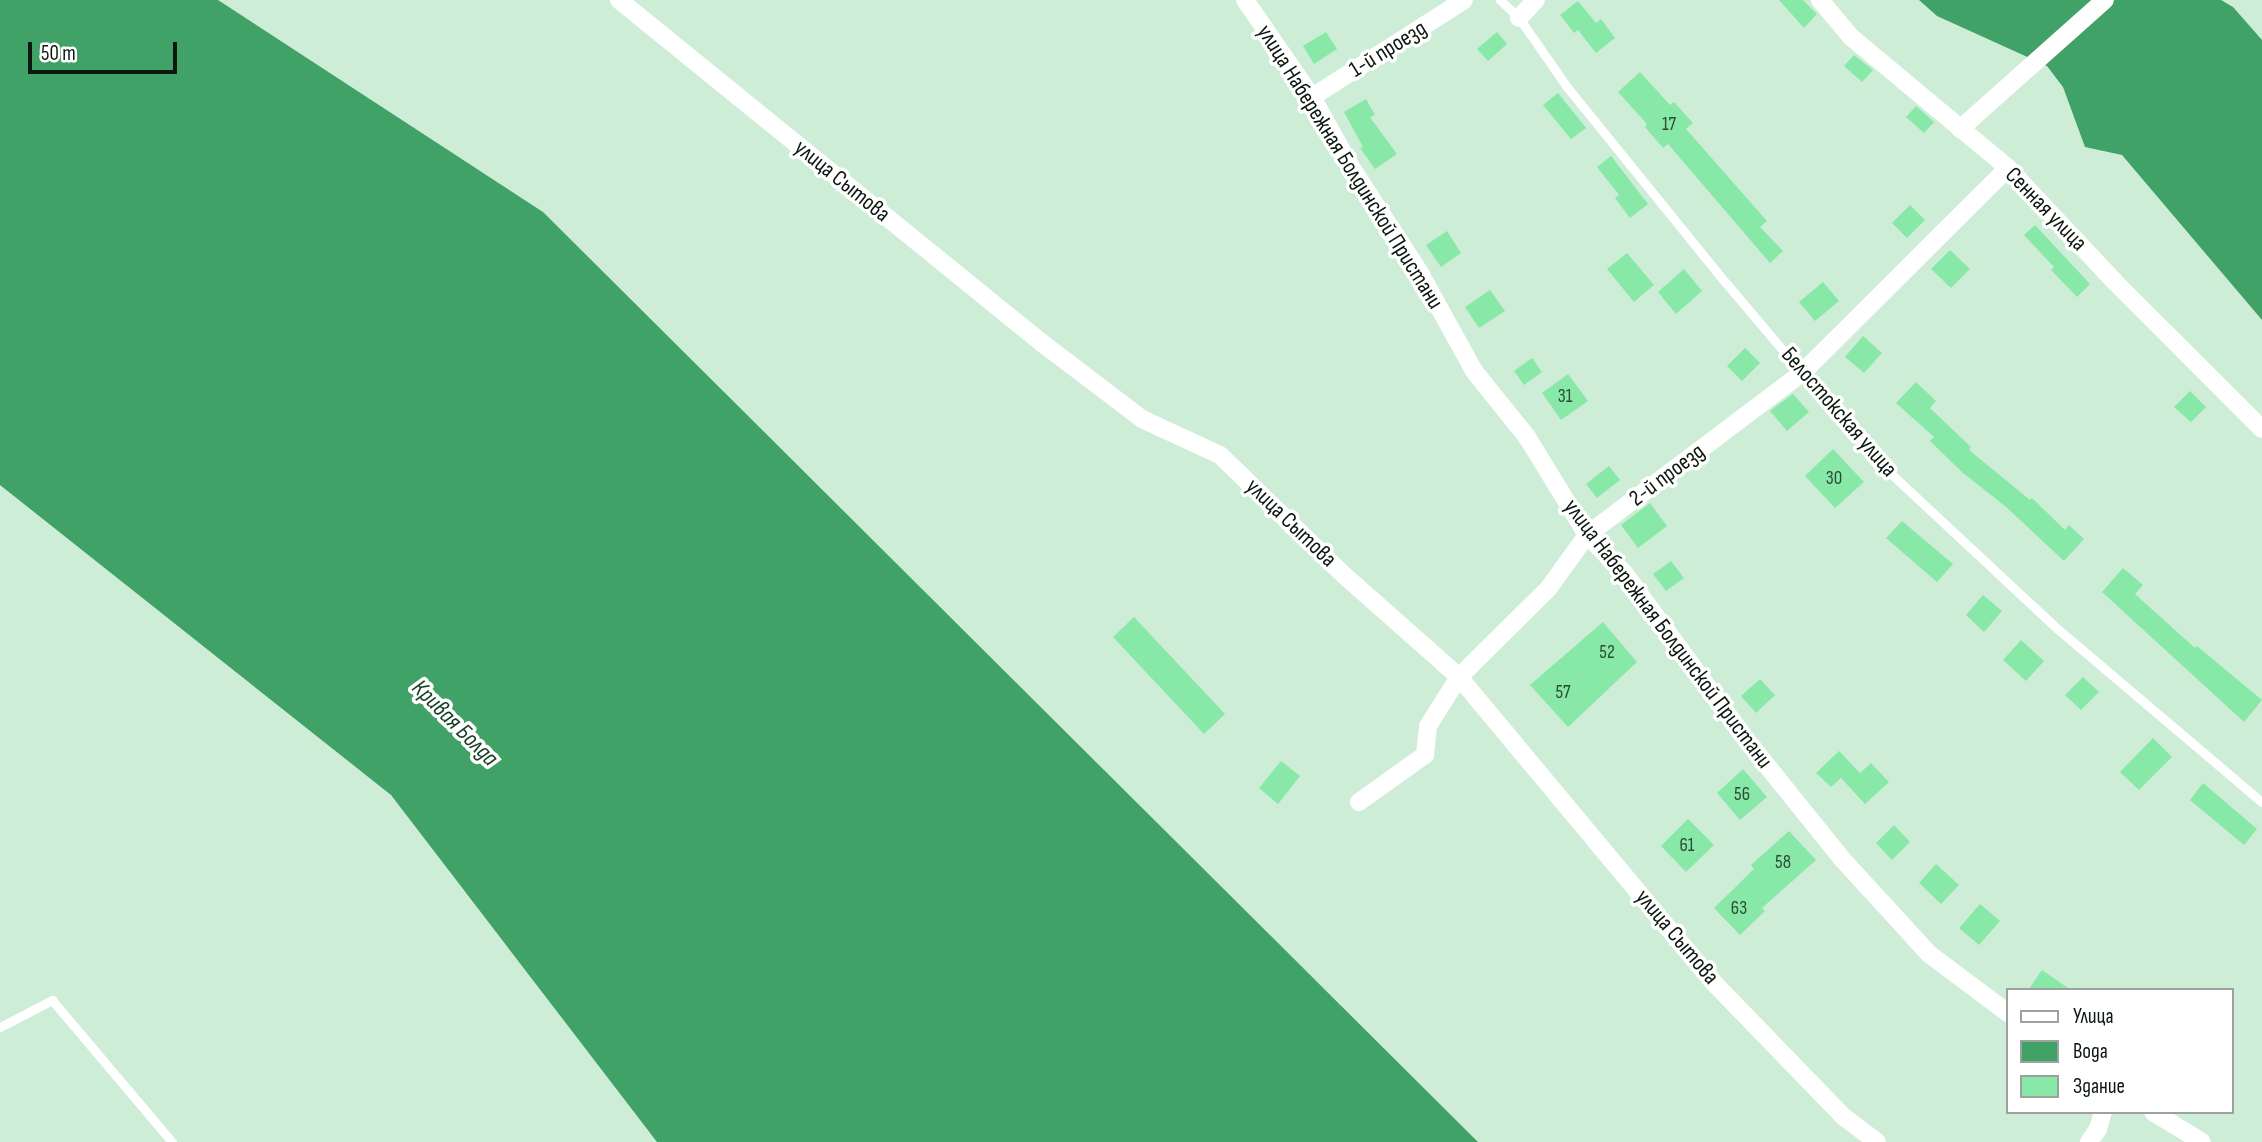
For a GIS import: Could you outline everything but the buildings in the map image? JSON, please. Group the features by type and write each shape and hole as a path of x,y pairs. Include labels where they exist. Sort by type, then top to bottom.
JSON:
{"street":[{"name":"улица Сытова","path":"619,0 1042,343 1142,419 1220,455 1345,576 1459,677 1713,982 1844,1117 1877,1142"},
{"name":"улица Набережная Болдинской Пристани","path":"1245,0 1312,97 1351,167 1420,273 1474,371 1527,437 1587,535 1625,574 1748,742 1843,860 1929,954 2007,1012"},
{"name":"1-й проезд","path":"1312,97 1464,0"},
{"path":"1519,18 1536,0"},
{"name":"Сенная улица","path":"1820,0 1851,37 2008,168 2114,281 2262,429"},
{"path":"1960,129 2105,0"},
{"name":"2-й проезд","path":"1359,802 1425,755 1428,726 1459,677 1548,589 1587,535 1803,372 2008,168"},
{"path":"2089,1142 2098,1129 2102,1114"},
{"path":"2156,1114 2202,1142"}],"lane":[{"name":"Белостокская улица","path":"1500,0 1519,18 1567,87 1726,283 1872,456 2053,625 2262,802"},
{"path":"0,1027 52,1000 172,1142"}],"water":[{"name":"Кривая Болда","path":"0,0 218,0 543,212 1478,1142 657,1142 391,795 0,485"},
{"path":"1919,0 2221,0 2233,7 2262,40 2262,320 2122,155 2085,147 2063,87 2047,66 1937,16"}]}
